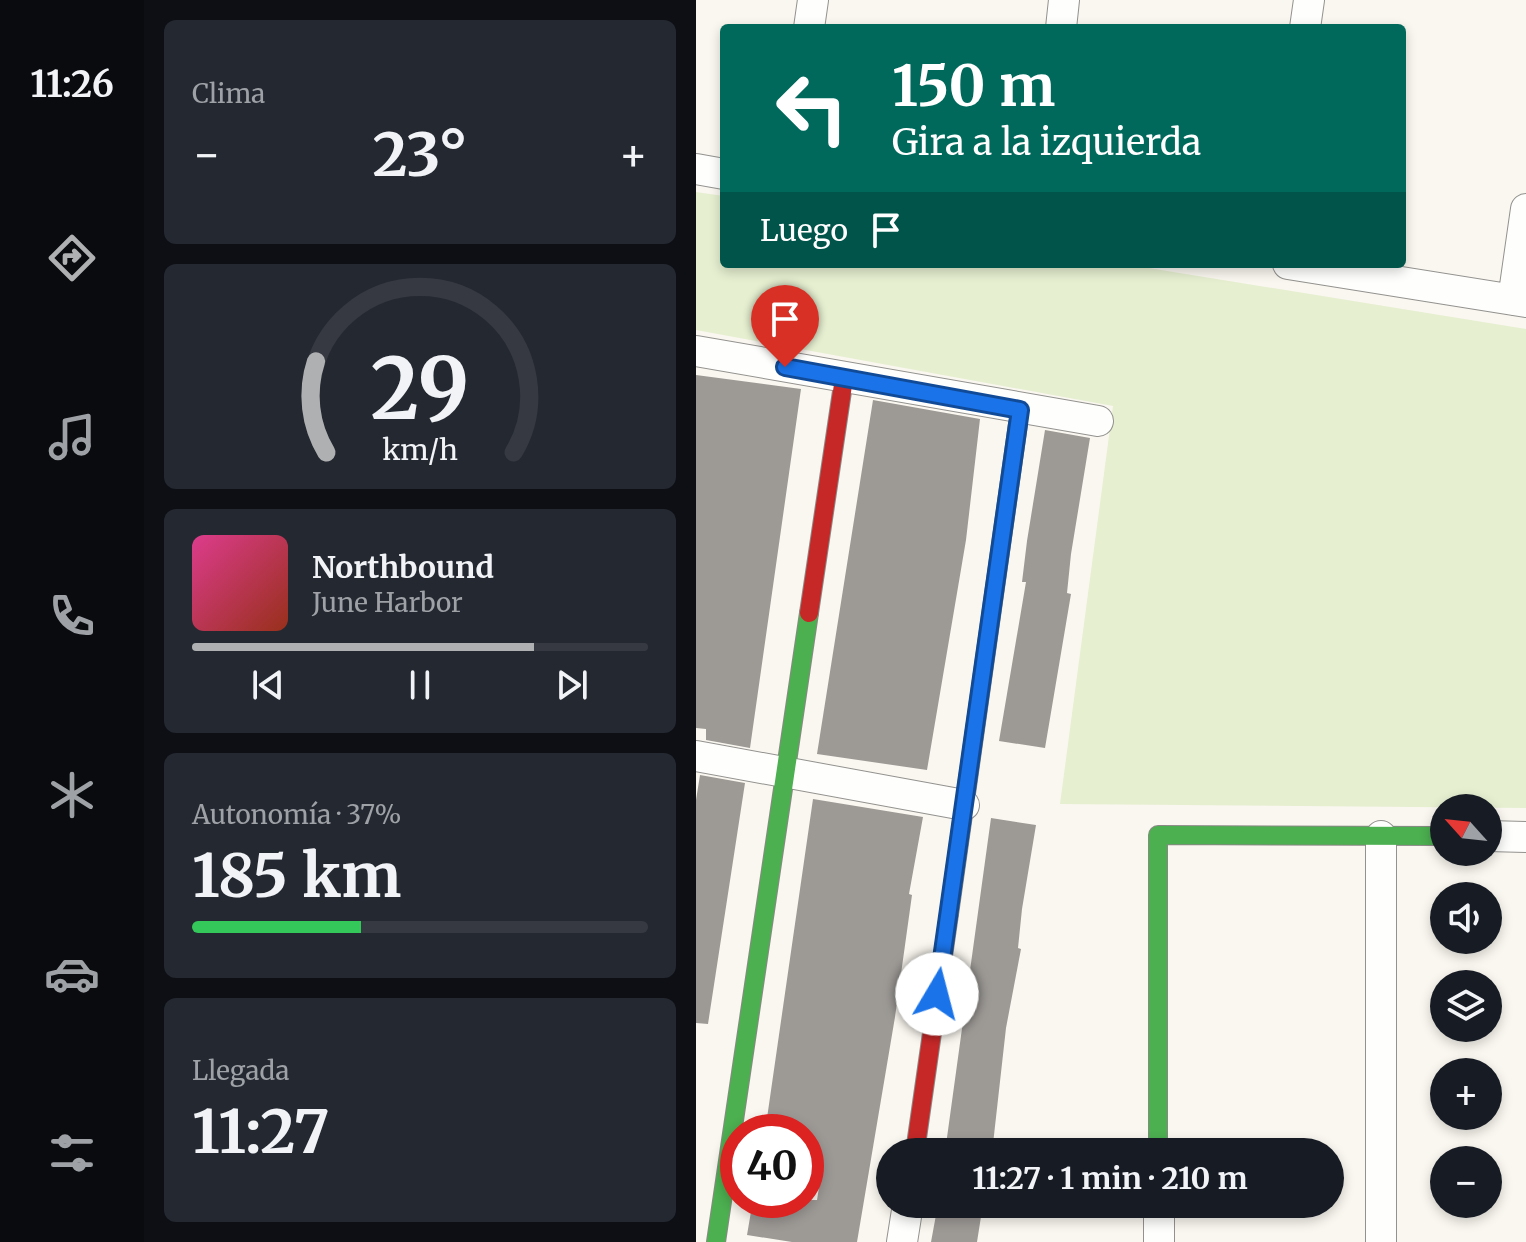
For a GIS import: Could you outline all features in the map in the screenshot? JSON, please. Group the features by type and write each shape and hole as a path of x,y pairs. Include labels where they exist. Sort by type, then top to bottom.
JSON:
{"street":[{"path":"810,24 813,0"},
{"path":"1061,24 1064,0"},
{"path":"1306,24 1309,0"},
{"path":"696,169 720,173"},
{"path":"1313,268 1520,301 1526,209"},
{"path":"696,351 1020,410 1098,421"},
{"path":"716,1242 844,378"},
{"path":"917,1138 1020,410"},
{"path":"696,756 964,805"},
{"path":"1158,1138 1158,835 1430,836"},
{"path":"1381,836 1381,1242"},
{"path":"1502,836 1526,837"},
{"path":"902,1242 906,1218"},
{"path":"1159,1218 1159,1242"},
{"path":"696,1241 703,1242"}],"green space":[{"path":"696,192 720,195 720,268 1149,268 1526,329 1526,808 1502,808 1502,794 1430,794 1430,807 1060,804 1113,406 696,330"}],"building":[{"path":"696,375 801,389 750,748 706,740 706,729 696,728"},
{"path":"873,400 980,419 966,540 927,770 817,754"},
{"path":"1045,430 1090,438 1071,554 1067,593 1071,594 1045,748 999,741 1026,582 1022,582 1027,541"},
{"path":"700,775 745,783 708,1024 696,1023 696,800"},
{"path":"813,799 923,817 909,894 912,895 895,1017 857,1242 792,1242 747,1235 750,1218 824,1218 824,1114 768,1114"},
{"path":"991,818 1036,825 1022,909 1018,948 1021,949 1006,1028 994,1138 947,1138"},
{"path":"935,1218 981,1218 977,1242 931,1242"}],"traffic: fast":[{"path":"716,1242 809,613"},
{"path":"1158,1138 1158,835 1430,836"}],"traffic: slow":[{"path":"949,914 1020,410"}],"traffic: jam":[{"path":"809,613 844,378"},
{"path":"917,1138 949,914"}],"route":[{"path":"785,367 1020,410 937,994"}]}
